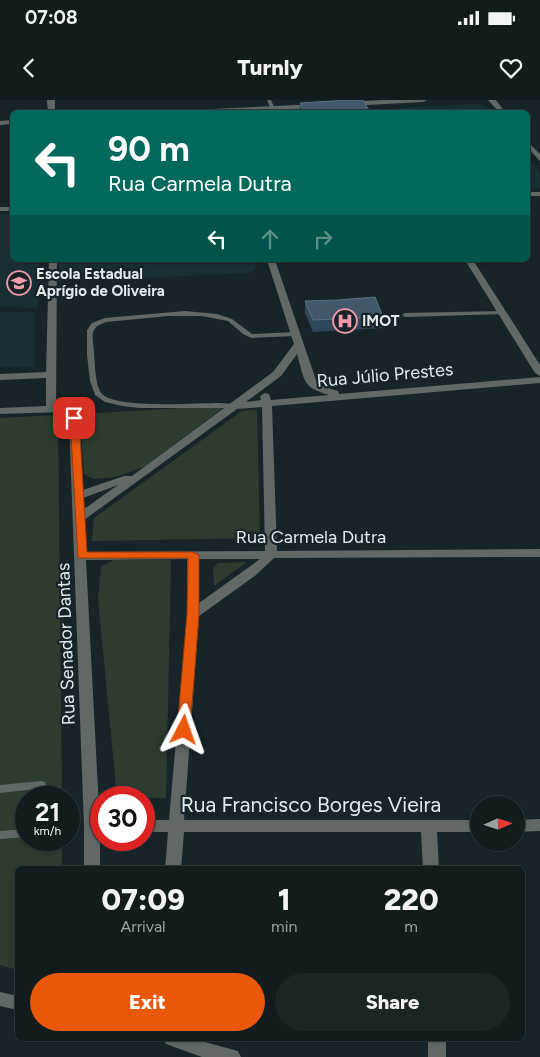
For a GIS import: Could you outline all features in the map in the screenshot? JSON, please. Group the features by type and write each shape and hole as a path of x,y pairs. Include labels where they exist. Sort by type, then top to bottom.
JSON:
{"street":[{"path":"341,104 369,101 423,100"},
{"path":"492,100 500,110"},
{"path":"220,103 222,110"},
{"path":"248,110 322,105"},
{"path":"530,146 540,159"},
{"path":"0,411 51,408 53,262"},
{"path":"272,262 312,384 317,388 343,396"},
{"path":"470,262 540,373"},
{"path":"79,518 145,472 262,385 286,364 297,339"},
{"path":"0,376 52,375"},
{"name":"Rua Júlio Prestes","path":"233,406 540,380"},
{"path":"193,614 252,572 271,555 267,402 262,385"},
{"name":"Rua Senador Dantas","path":"51,408 70,411 74,418 95,786"},
{"path":"78,496 145,472"},
{"name":"Rua Carmela Dutra","path":"82,556 540,553"},
{"path":"173,866 193,614 193,555"},
{"path":"525,826 540,825"},
{"name":"Rua Francisco Borges Vieira","path":"155,826 429,828 470,826"},
{"path":"429,828 431,866"},
{"name":"Rua Senador Dantas","path":"92,866 94,851"},
{"path":"0,999 15,1002"},
{"path":"177,1041 207,1054 232,1057"},
{"path":"437,1041 437,1057"}],"lane":[{"path":"269,100 273,108"},
{"path":"233,406 208,403 131,406 105,400 100,397 94,385 90,330 94,324 105,320 191,313 230,320 251,336 297,339"},
{"path":"405,315 502,313"},
{"path":"0,789 41,785"},
{"path":"0,835 15,834"}],"shaded area":[{"path":"473,104 483,105 489,110 392,110"},
{"path":"530,160 540,173 540,188 530,188"},
{"name":"Escola Estadual Aprígio de Oliveira","path":"0,214 10,214 10,262 40,262 38,308 0,307"},
{"path":"59,262 254,262 256,268 250,273 59,282"},
{"path":"0,312 35,312 35,367 0,367"}],"green space":[{"path":"217,406 223,408 144,467 115,477 94,479 84,474 80,414"},
{"path":"257,410 260,538 92,541 94,518 242,411"},
{"path":"58,415 62,786 15,786 15,851 62,851 62,866 15,866 15,969 0,965 0,418"},
{"path":"114,560 171,560 166,798 155,798 155,786 116,786 98,599 101,567"},
{"path":"247,562 214,586 213,568 218,563"}],"building":[{"path":"363,100 369,110 303,110 300,103"},
{"path":"375,297 383,317 313,320 305,301 338,300"}],"place":[{"name":"Escola Estadual Aprígio de Oliveira","path":"19,283"},
{"name":"IMOT","path":"345,321"}],"route":[{"path":"74,418 82,556 193,555 193,614 184,730"}]}
